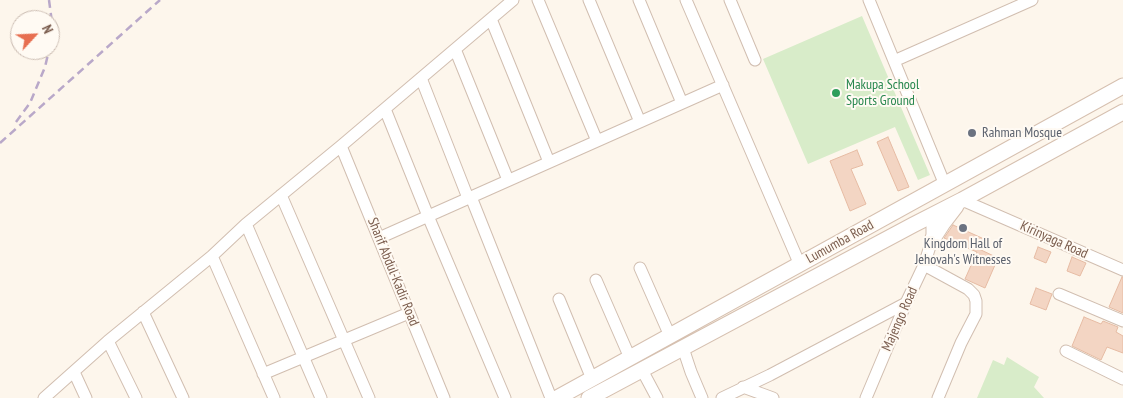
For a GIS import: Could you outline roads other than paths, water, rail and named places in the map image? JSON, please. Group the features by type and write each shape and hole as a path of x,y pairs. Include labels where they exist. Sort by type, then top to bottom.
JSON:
{"main road":[{"name":"Lumumba Road","path":"557,398 1123,86"},
{"name":"Lumumba Road","path":"590,398 982,190 1123,112"},
{"path":"970,172 982,190"},
{"path":"923,196 932,216"},
{"path":"932,240 942,223 961,201"}],"street":[{"path":"44,398 108,341 212,256 246,224 513,0"},
{"path":"538,0 597,141"},
{"path":"589,0 640,122"},
{"path":"639,0 682,103"},
{"path":"686,0 800,265"},
{"path":"730,0 755,60"},
{"path":"869,0 945,185"},
{"path":"894,61 1032,0"},
{"path":"491,19 549,162"},
{"path":"456,49 508,180"},
{"path":"421,78 551,398"},
{"path":"378,238 723,85"},
{"path":"385,109 505,398"},
{"name":"Sharif Abdul-Kadir Road","path":"341,146 444,398"},
{"path":"982,190 984,209"},
{"path":"281,195 369,398"},
{"name":"Kirinyaga Road","path":"961,201 984,209 1123,270"},
{"name":"Majengo Road","path":"866,398 924,265 932,240 932,216"},
{"path":"246,224 321,398"},
{"path":"913,226 932,240"},
{"path":"212,256 274,398"},
{"path":"924,265 968,289 974,295 976,301 976,314 961,343 938,398"},
{"path":"640,268 670,336"},
{"path":"596,280 630,358"},
{"path":"1059,294 1123,321"},
{"path":"558,299 592,379"},
{"path":"722,398 770,375 906,303"},
{"path":"143,312 183,398"},
{"path":"263,374 409,312"},
{"path":"108,341 136,398"},
{"path":"683,348 702,398"},
{"path":"1066,351 1123,379"},
{"path":"642,370 657,398"},
{"path":"74,372 86,398"},
{"path":"743,387 773,398"}],"railway":[{"path":"49,0 50,10"},
{"path":"0,143 160,0"},
{"path":"16,122 30,103 47,60"}],"place":[{"name":"Makupa School Sports Ground","path":"836,93"},
{"name":"Rahman Mosque","path":"972,133"},
{"name":"Kingdom Hall of Jehovah's Witnesses","path":"963,228"}]}
